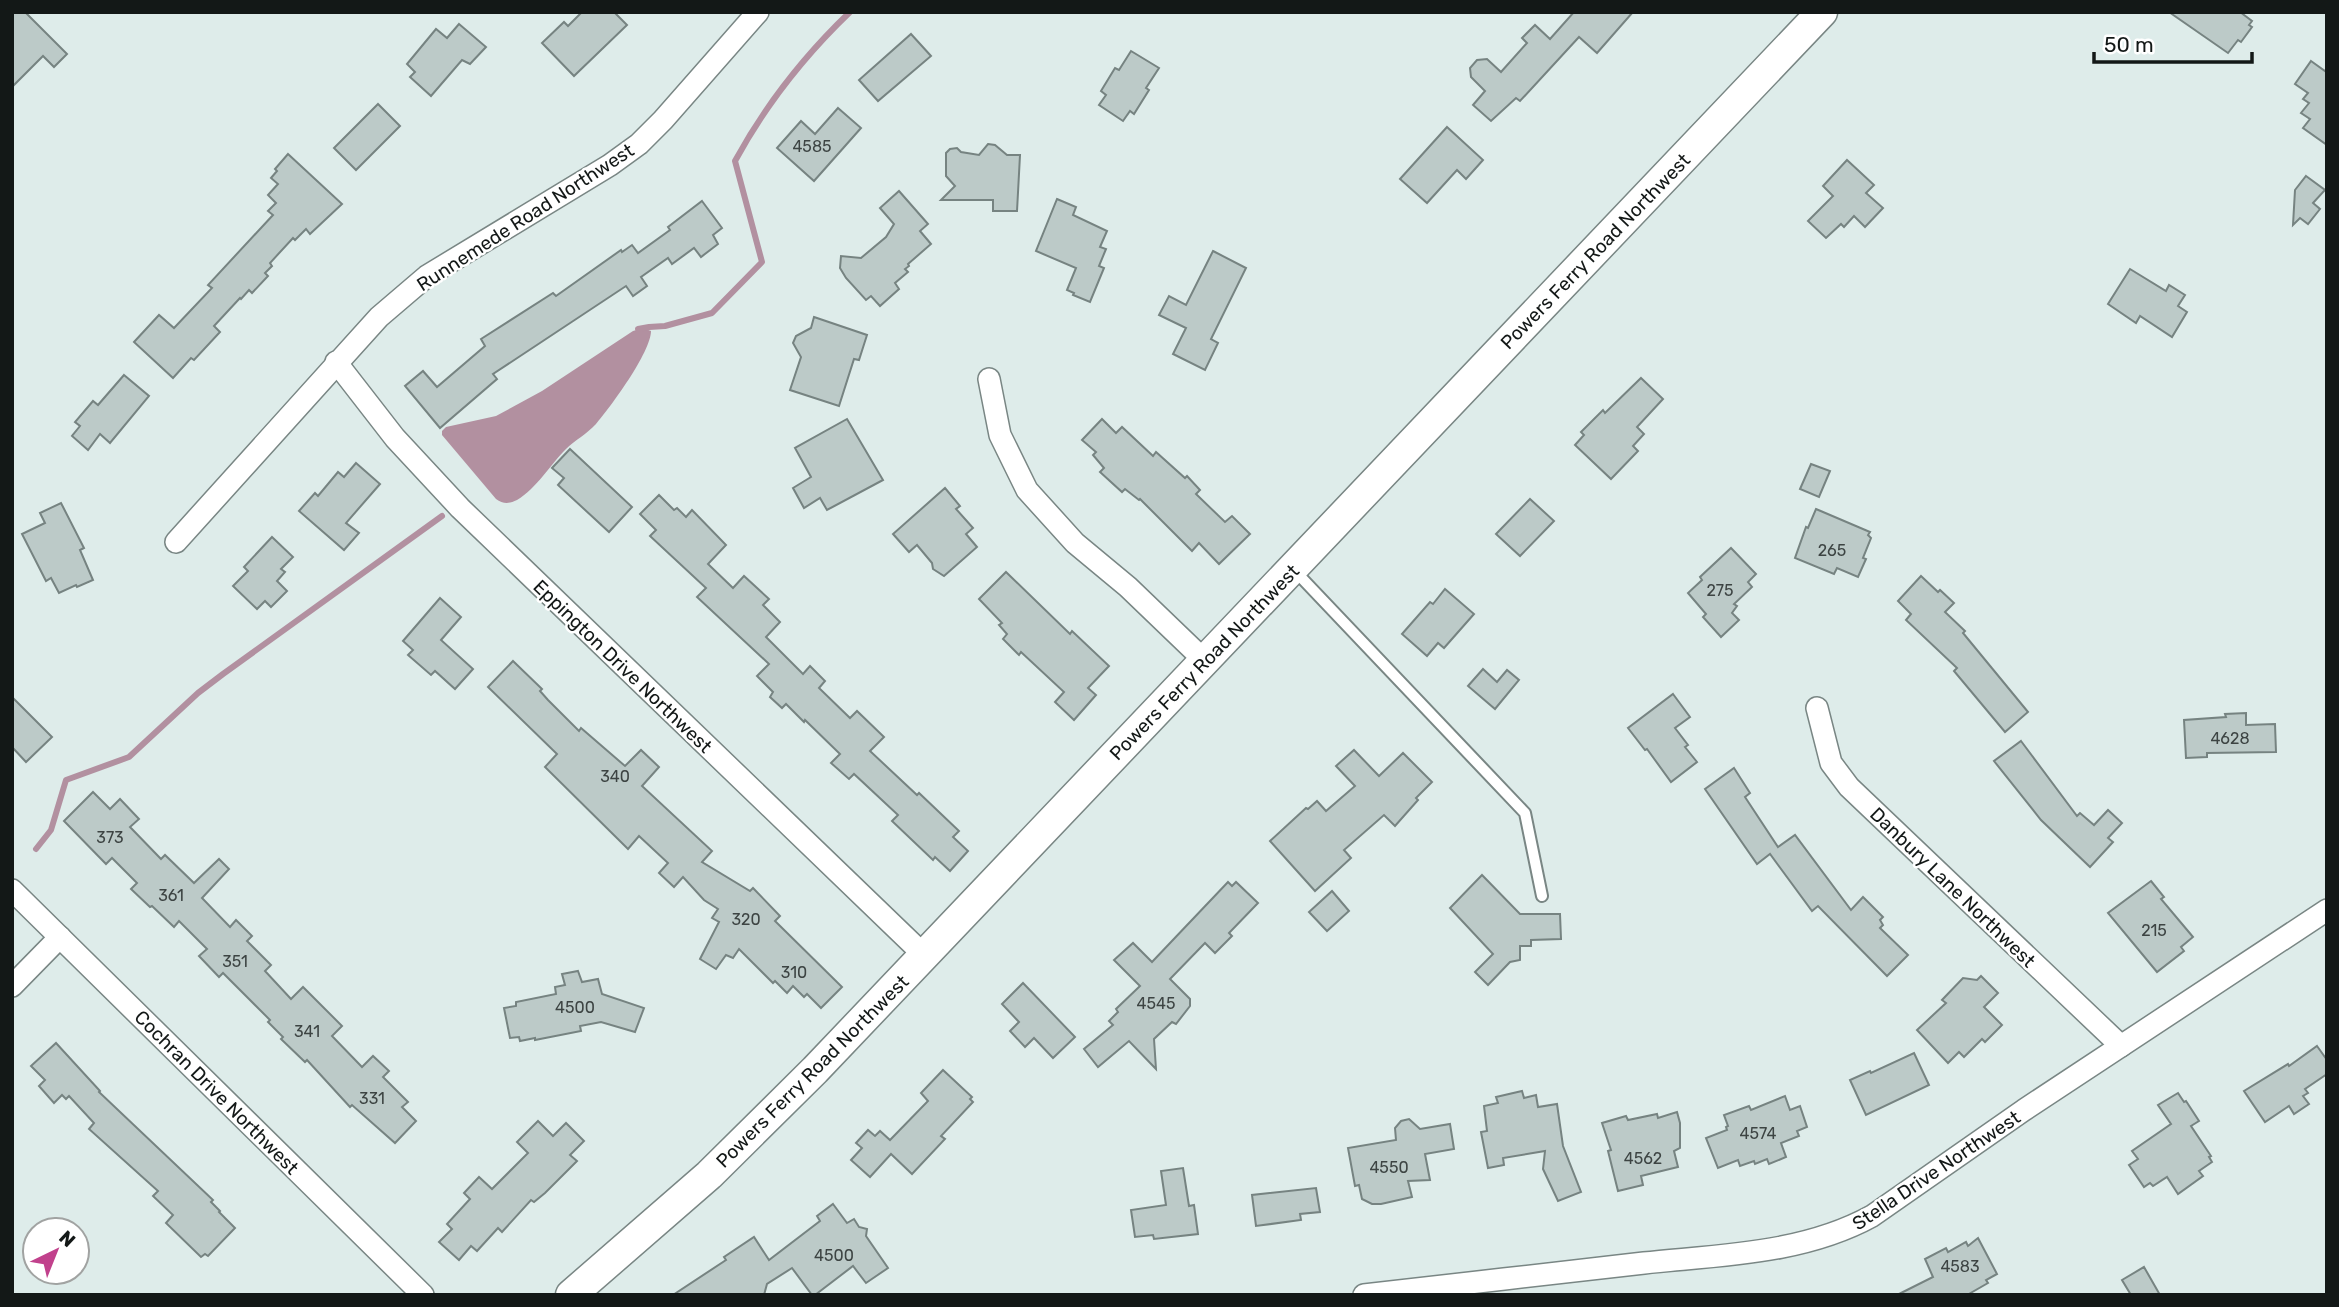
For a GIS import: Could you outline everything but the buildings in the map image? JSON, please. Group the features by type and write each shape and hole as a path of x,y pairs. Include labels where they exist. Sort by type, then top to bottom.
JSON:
{"street":[{"name":"Runnemede Road Northwest","path":"176,542 379,317 427,276 639,144 758,12"},
{"name":"Powers Ferry Road Northwest","path":"571,1295 709,1175 815,1070 1822,12"},
{"name":"Eppington Drive Northwest","path":"336,362 395,438 460,509 925,956"},
{"path":"989,379 1000,435 1027,490 1075,543 1128,587 1205,661"},
{"name":"Danbury Lane Northwest","path":"1817,708 1831,763 1849,787 2121,1046"},
{"name":"Cochran Drive Northwest","path":"12,890 423,1295"},
{"name":"Stella Drive Northwest","path":"1364,1295 1757,1251 1822,1238 1847,1230 1872,1216 2024,1110 2327,910"},
{"path":"12,986 60,937"}],"lane":[{"path":"1293,569 1525,813 1542,896"}],"shaded area":[{"path":"643,328 651,331 644,352 610,406 592,428 566,449 537,483 517,500 506,503 496,499 442,435 446,427 496,416 542,391 633,331"}],"waterway":[{"path":"638,329 665,326 712,313 762,262 735,161 786,82 850,12"},
{"path":"36,849 51,830 66,780 129,757 198,693 442,516"}]}
